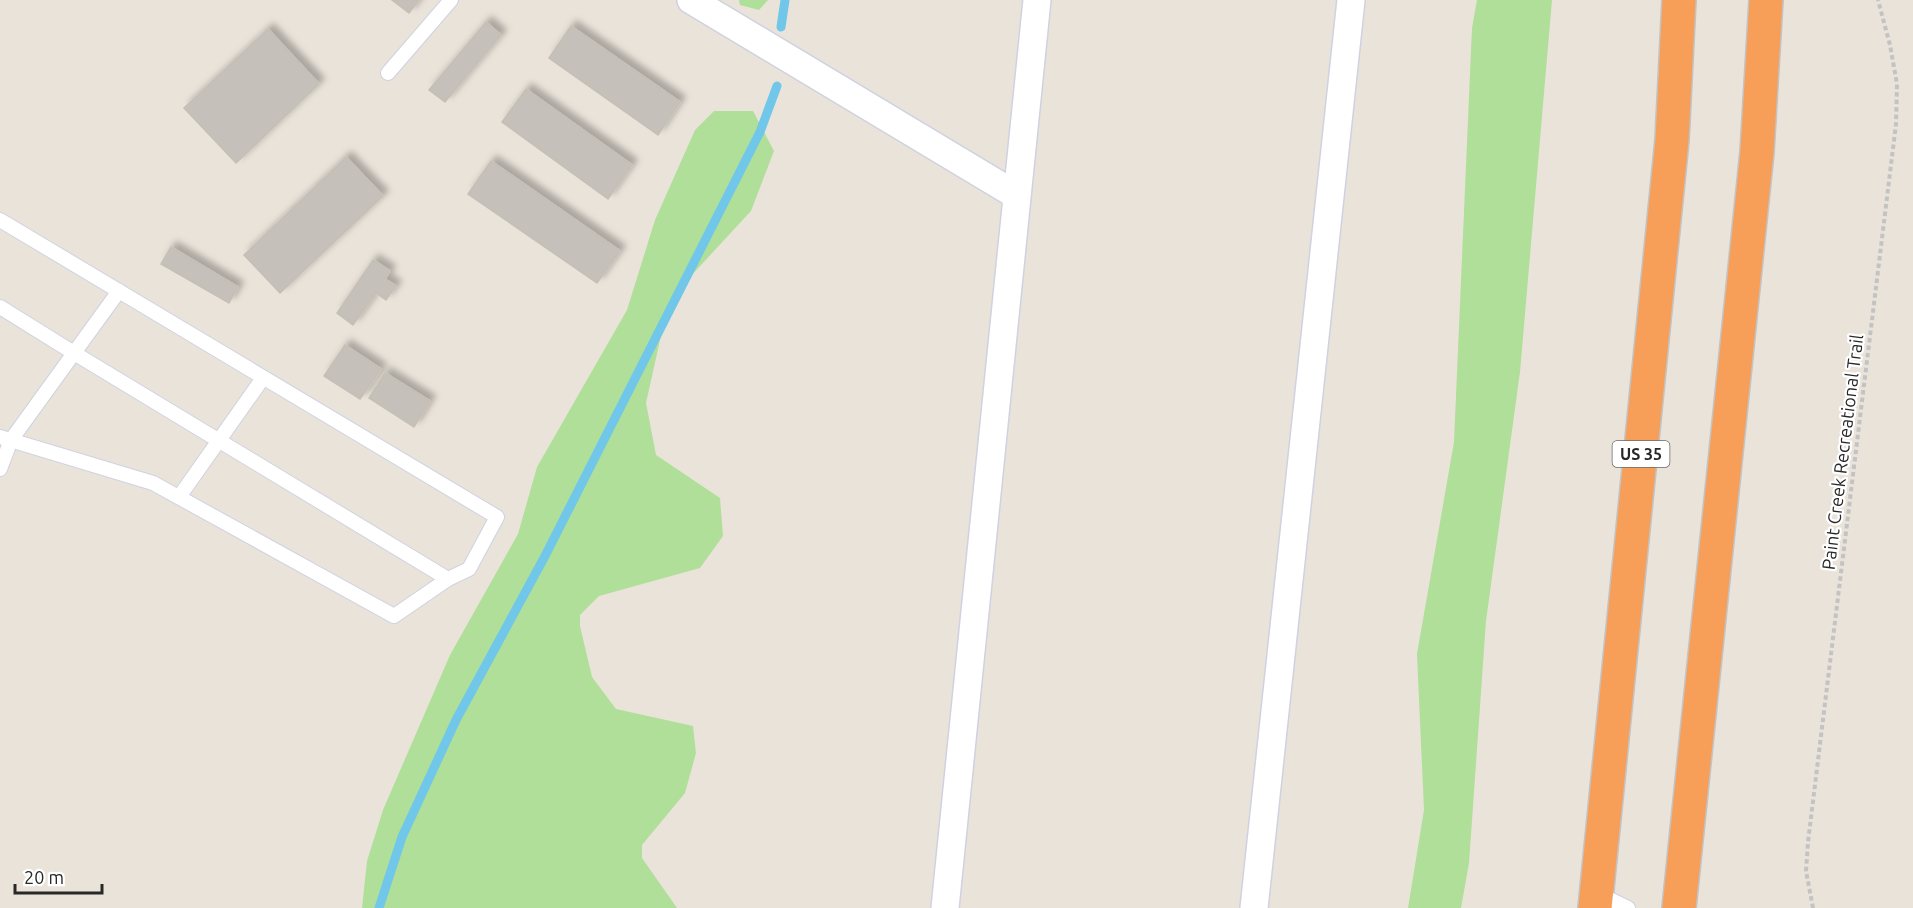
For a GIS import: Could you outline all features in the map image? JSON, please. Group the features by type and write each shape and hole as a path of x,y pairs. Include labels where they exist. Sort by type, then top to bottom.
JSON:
{"highway":[{"name":"US 35","path":"1596,900 1671,152 1679,0"},
{"path":"1679,908 1757,152 1766,0"}],"street":[{"path":"691,0 1016,195"},
{"path":"945,908 1037,0"},
{"path":"1254,908 1351,0"}],"lane":[{"path":"388,73 451,0"},
{"path":"0,220 497,517 469,569 448,579 394,616 153,483 6,439"},
{"path":"0,469 6,439 74,353 119,291"},
{"path":"0,308 448,579"},
{"path":"179,497 263,378"},
{"path":"1596,900 1628,908"}],"path":[{"name":"Paint Creek Recreational Trail","path":"1813,908 1806,871 1808,842 1896,124 1897,84 1878,0"}],"green space":[{"path":"739,0 768,0 759,10 740,5"},
{"path":"1477,0 1552,0 1520,372 1486,621 1469,863 1461,908 1408,908 1424,810 1417,654 1454,442 1472,28"},
{"path":"714,111 753,111 774,151 751,211 689,278 664,322 646,403 656,455 720,498 723,536 700,568 599,596 580,615 580,626 592,677 616,709 693,726 696,753 685,793 642,845 642,858 677,908 362,908 367,861 383,810 450,655 518,534 537,467 627,310 655,220 695,130"}],"building":[{"path":"392,0 419,0 409,13"},
{"path":"486,22 501,35 445,102 429,90"},
{"path":"571,26 680,102 658,135 549,58"},
{"path":"268,29 319,84 236,163 184,108"},
{"path":"526,89 632,165 608,199 502,122"},
{"path":"346,157 383,196 280,293 244,255"},
{"path":"491,161 620,251 597,283 468,194"},
{"path":"171,247 238,287 229,303 161,264"},
{"path":"373,260 390,271 385,279 396,286 386,300 376,293 353,325 337,313"},
{"path":"345,345 381,369 360,399 324,376"},
{"path":"385,373 430,401 414,427 369,398"}],"waterway":[{"path":"781,27 785,0"},
{"path":"379,908 402,837 456,720 545,556 760,132 777,86"}]}
